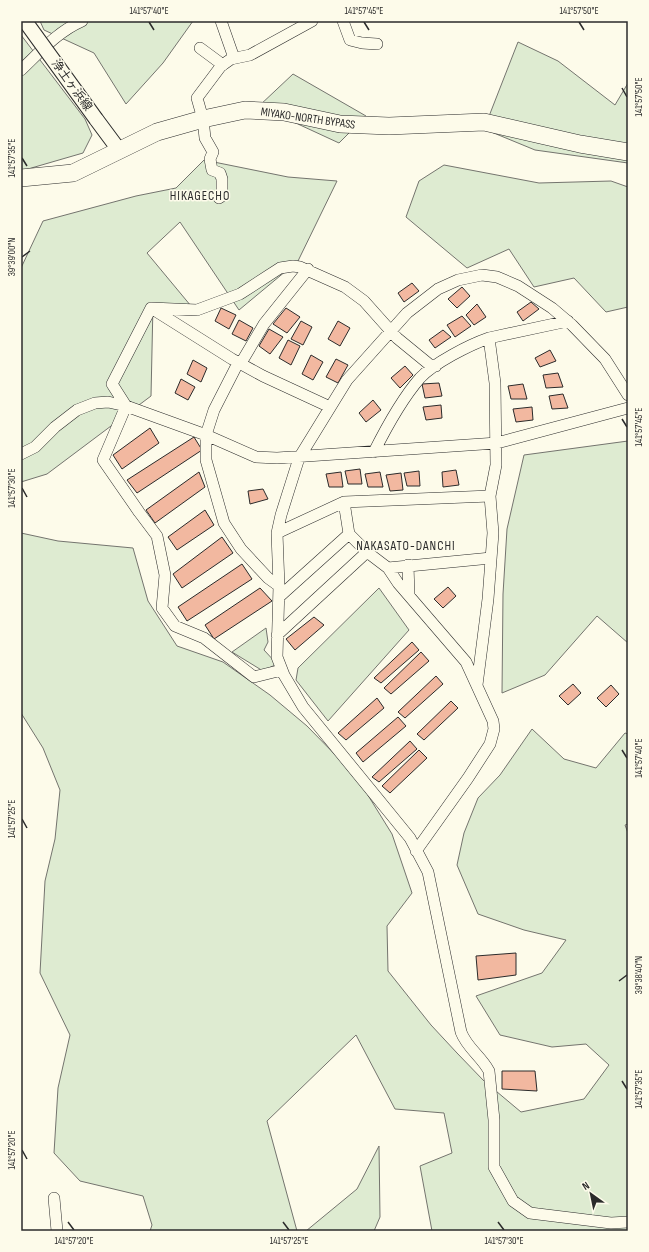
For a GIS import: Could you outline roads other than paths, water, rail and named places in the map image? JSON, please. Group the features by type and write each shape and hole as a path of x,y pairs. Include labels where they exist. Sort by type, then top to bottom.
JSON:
{"highway":[{"name":"MIYAKO-NORTH BYPASS","path":"21,178 73,173 158,132 202,119 245,110 284,112 340,124 389,126 484,122 580,144 628,152"}],"main road":[{"name":"浄土ヶ浜線","path":"26,21 119,150"}],"street":[{"path":"21,70 69,26 82,21"},
{"path":"221,21 234,58"},
{"path":"219,198 222,196 222,179 220,173 212,170 210,159 213,152 205,138 197,98 223,65 234,58 250,54 312,21"},
{"path":"343,21 350,40 362,43 377,44"},
{"path":"200,48 223,65"},
{"path":"151,308 197,310 240,294 280,268 292,266 308,269 345,287 364,301 390,331 430,365 436,366"},
{"path":"279,592 268,578 240,549 224,523 206,460 206,435 214,410 240,363 264,324 308,269"},
{"path":"628,395 605,359 568,321 552,308 518,286 497,277 482,275 458,280 438,289 407,313 347,380 299,458 287,495 277,534 279,592 277,657 282,670 303,707 410,838 428,872 465,1042 486,1065 488,1071 494,1120 494,1167 513,1201 530,1213 611,1223 628,1222"},
{"path":"151,308 263,376 330,407"},
{"path":"126,406 112,384 151,308"},
{"path":"374,452 406,396 421,377 436,366 477,342 568,321"},
{"path":"477,685 491,558 493,533 490,496 496,465 497,443 495,383 489,338"},
{"path":"21,454 35,447 55,427 77,410 95,403 108,402 126,406 206,435 256,457 299,458 497,443 628,408"},
{"path":"126,406 103,460 138,512 157,536 165,575 162,608 175,626 204,638 254,677 282,670"},
{"path":"277,534 344,502 490,496"},
{"path":"344,502 349,534 388,568 466,662 477,685 494,729 490,744 468,778 416,851"},
{"path":"279,592 349,534"},
{"path":"277,635 368,552"},
{"path":"388,568 491,558"},
{"path":"408,565 409,595"},
{"path":"54,1198 57,1231"}],"district":[{"name":"HIKAGECHO","path":"200,195"},
{"name":"NAKASATO-DANCHI","path":"406,545"}]}
